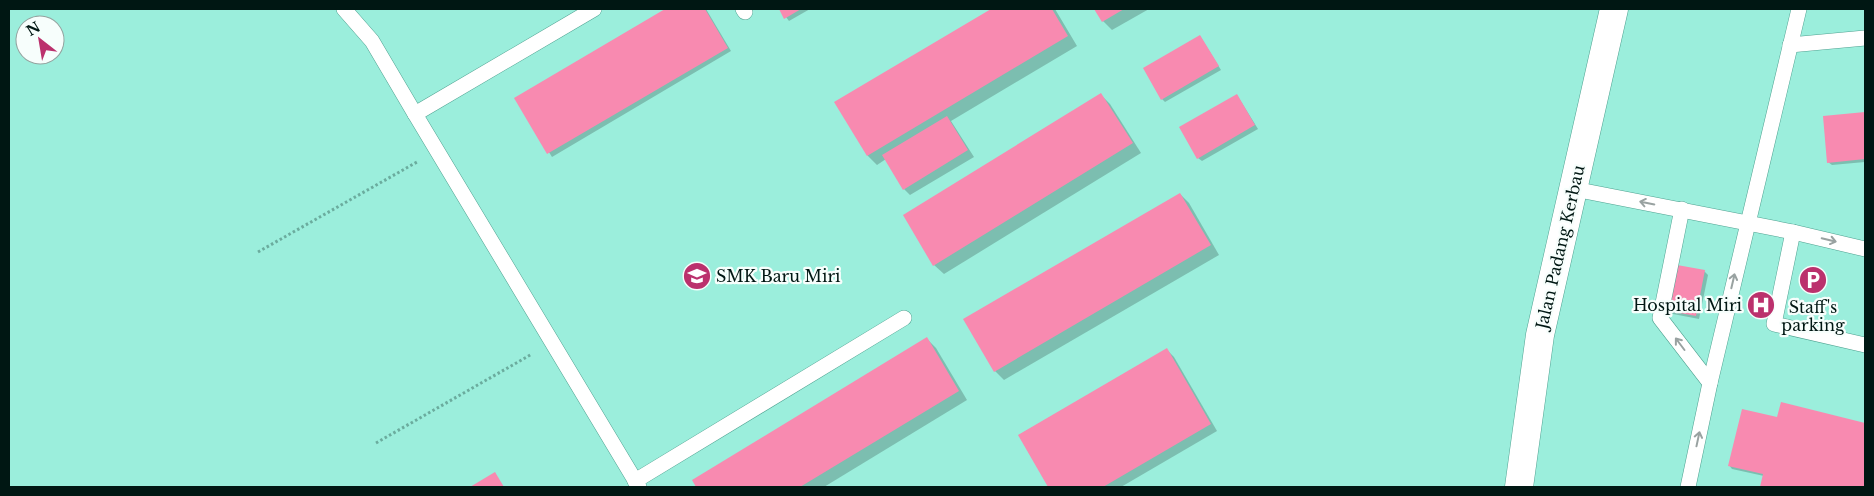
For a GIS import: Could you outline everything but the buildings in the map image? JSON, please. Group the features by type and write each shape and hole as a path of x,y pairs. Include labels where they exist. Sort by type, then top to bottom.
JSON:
{"street":[{"name":"Jalan Padang Kerbau","path":"1519,487 1540,335 1614,9"}],"lane":[{"path":"344,9 372,41 637,484 904,318"},
{"path":"415,114 594,9"},
{"path":"1688,487 1746,224 1799,9"},
{"path":"1790,45 1865,38"},
{"path":"1574,189 1682,209 1865,249"},
{"path":"1682,209 1660,318 1710,383"},
{"path":"1793,232 1774,324 1865,345"}],"path":[{"path":"258,252 437,151"},
{"path":"376,443 552,342"}],"place":[{"name":"SMK Baru Miri","path":"697,276"},
{"name":"Staff's parking","path":"1813,280"},
{"name":"Hospital Miri","path":"1761,305"}]}
